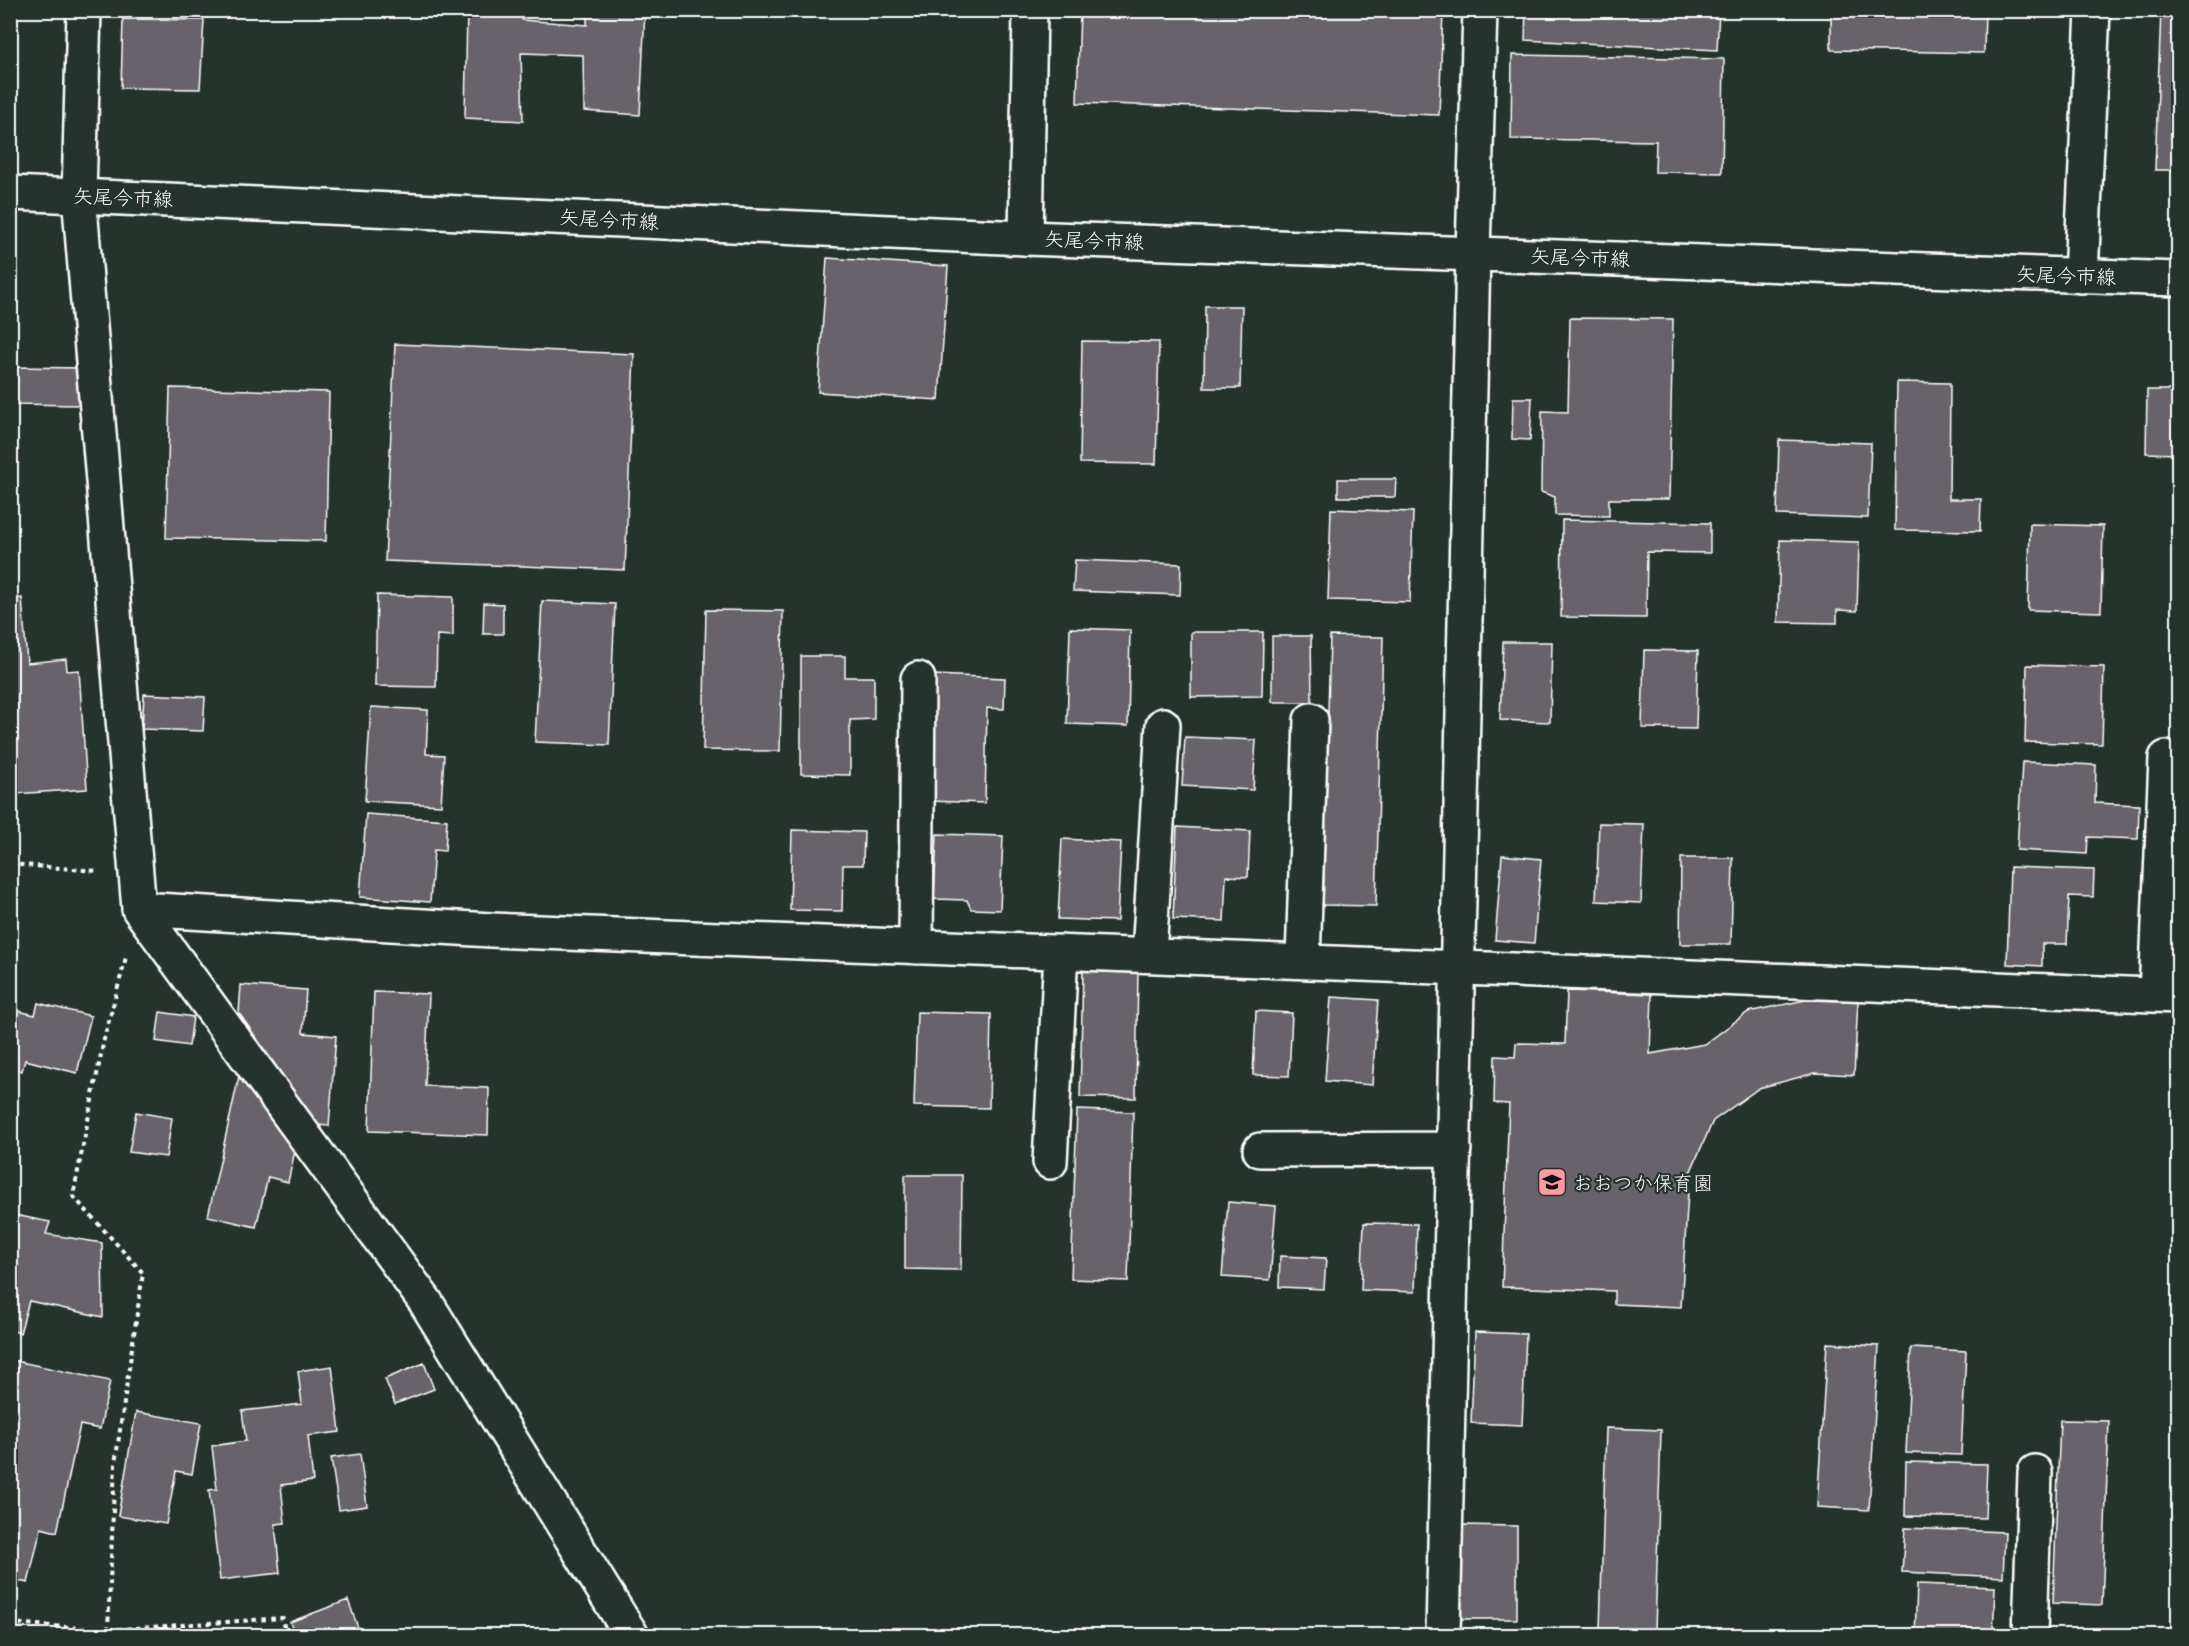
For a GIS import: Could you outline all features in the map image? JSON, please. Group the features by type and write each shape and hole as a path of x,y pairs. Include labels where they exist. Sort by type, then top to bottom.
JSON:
{"street":[{"path":"84,10 79,195 139,909 425,1301 632,1635"},
{"path":"1026,238 1030,10"},
{"path":"1443,1635 1480,10"},
{"path":"2081,276 2093,10"},
{"name":"矢尾今市線","path":"10,193 1026,238 1473,252 2178,279"},
{"path":"916,946 918,679"},
{"path":"1303,961 1311,720"},
{"path":"1149,955 1162,725"},
{"path":"139,909 491,930 2167,995 2166,758"},
{"path":"1050,1162 1061,952"},
{"path":"1260,1150 1454,1149"},
{"path":"2030,1635 2035,1472"}],"path":[{"path":"10,864 136,874"},
{"path":"108,1630 115,1464 142,1273 73,1196 104,1039 139,909"},
{"path":"10,1623 108,1630 283,1618 285,1635"}],"building":[{"path":"467,10 523,10 522,20 587,25 587,10 645,10 640,115 584,111 583,55 521,53 523,121 465,118"},
{"path":"1080,10 1443,10 1439,115 1077,103"},
{"path":"1526,10 1719,10 1717,50 1525,40"},
{"path":"1831,10 1985,10 1984,53 1831,50"},
{"path":"2161,10 2178,10 2178,170 2155,170"},
{"path":"123,19 204,20 200,89 121,88"},
{"path":"1512,55 1724,59 1722,173 1655,172 1656,141 1511,139"},
{"path":"827,258 948,266 939,400 818,392"},
{"path":"1205,306 1242,306 1240,388 1204,388"},
{"path":"1570,318 1673,319 1669,499 1609,499 1609,516 1555,515 1555,497 1541,492 1542,411 1568,412"},
{"path":"1082,341 1159,342 1156,464 1080,463"},
{"path":"395,344 634,354 625,570 385,561"},
{"path":"12,367 82,368 81,405 11,404"},
{"path":"1897,382 1950,383 1949,499 1981,499 1980,531 1895,530"},
{"path":"170,388 329,392 326,541 166,538"},
{"path":"2147,390 2178,390 2178,454 2146,453"},
{"path":"1513,398 1532,398 1530,440 1512,439"},
{"path":"1779,440 1871,443 1868,518 1777,515"},
{"path":"1338,479 1396,479 1395,497 1338,497"},
{"path":"1331,509 1413,512 1410,602 1328,600"},
{"path":"1562,520 1710,523 1710,553 1647,552 1646,618 1561,617"},
{"path":"2030,524 2103,526 2101,612 2028,610"},
{"path":"1780,540 1859,542 1857,611 1837,610 1837,623 1778,622"},
{"path":"1075,560 1181,564 1180,595 1073,591"},
{"path":"377,595 453,597 453,636 437,635 436,687 375,686"},
{"path":"22,598 27,663 66,659 67,671 79,670 87,789 14,794 10,740 10,599"},
{"path":"542,601 615,604 609,745 535,742"},
{"path":"484,603 503,604 503,634 483,634"},
{"path":"706,610 783,611 780,751 703,750"},
{"path":"1070,628 1130,630 1128,726 1067,724"},
{"path":"1191,632 1263,632 1262,696 1191,697"},
{"path":"1272,636 1311,636 1312,702 1272,702"},
{"path":"1330,636 1383,637 1376,906 1323,905"},
{"path":"1503,642 1552,642 1550,722 1500,720"},
{"path":"1644,650 1698,651 1696,729 1642,728"},
{"path":"801,656 845,656 845,677 874,677 874,719 850,720 850,775 801,774"},
{"path":"2027,665 2104,667 2102,744 2025,742"},
{"path":"933,675 1005,678 1004,709 987,708 985,803 930,801"},
{"path":"144,694 205,697 203,731 142,729"},
{"path":"371,707 428,710 426,754 444,755 441,805 365,801"},
{"path":"1185,737 1256,740 1253,790 1182,786"},
{"path":"2022,762 2096,765 2095,803 2139,805 2138,839 2088,837 2087,854 2017,850"},
{"path":"366,814 447,820 445,851 434,850 430,902 360,897"},
{"path":"1599,823 1644,824 1641,903 1596,901"},
{"path":"1177,827 1250,831 1248,877 1226,876 1224,921 1173,919"},
{"path":"792,830 864,832 863,865 843,865 842,911 790,910"},
{"path":"937,834 1003,836 1000,910 971,909 967,900 934,899"},
{"path":"1062,839 1121,842 1117,921 1058,919"},
{"path":"1502,855 1541,859 1534,943 1495,940"},
{"path":"1681,858 1733,858 1731,944 1680,944"},
{"path":"2010,867 2094,870 2093,897 2069,896 2067,944 2042,944 2042,966 2007,964"},
{"path":"1083,969 1138,969 1136,1098 1080,1097"},
{"path":"241,985 306,990 303,1033 336,1036 329,1126 317,1125 239,1013"},
{"path":"1567,991 1652,994 1650,1054 1705,1044 1748,1012 1805,1000 1858,1001 1854,1075 1815,1073 1759,1088 1713,1121 1689,1175 1681,1307 1614,1304 1614,1291 1502,1287 1509,1104 1494,1103 1495,1056 1515,1057 1516,1043 1565,1044"},
{"path":"374,992 429,994 425,1086 489,1088 488,1135 369,1131"},
{"path":"1331,997 1378,1000 1372,1085 1325,1081"},
{"path":"38,1003 91,1016 77,1073 25,1060 22,1071 10,1069 10,1009 35,1015"},
{"path":"1256,1011 1292,1013 1289,1076 1253,1075"},
{"path":"160,1012 193,1017 189,1046 156,1041"},
{"path":"917,1012 991,1014 989,1108 914,1106"},
{"path":"239,1076 255,1080 298,1137 288,1182 268,1177 256,1227 208,1216"},
{"path":"1077,1110 1133,1112 1128,1281 1071,1279"},
{"path":"136,1112 172,1118 166,1157 129,1152"},
{"path":"905,1175 962,1175 961,1270 905,1269"},
{"path":"1228,1202 1276,1206 1270,1280 1222,1277"},
{"path":"10,1214 50,1222 46,1234 102,1243 103,1317 29,1301 20,1333 10,1330"},
{"path":"1364,1223 1417,1224 1415,1292 1361,1290"},
{"path":"1280,1256 1326,1258 1324,1289 1279,1287"},
{"path":"1475,1332 1526,1334 1522,1425 1471,1423"},
{"path":"1827,1343 1879,1346 1869,1510 1817,1507"},
{"path":"1911,1348 1966,1351 1961,1455 1906,1453"},
{"path":"11,1360 110,1381 100,1429 80,1425 57,1532 41,1528 28,1583 10,1579"},
{"path":"424,1363 434,1389 395,1404 385,1379"},
{"path":"332,1366 340,1432 308,1436 313,1481 281,1485 285,1523 275,1524 280,1573 220,1580 209,1490 217,1489 212,1446 246,1441 242,1411 302,1404 298,1371"},
{"path":"136,1412 201,1423 192,1474 176,1471 166,1524 118,1516"},
{"path":"2060,1420 2109,1421 2102,1605 2053,1603"},
{"path":"1606,1428 1661,1430 1655,1631 1600,1630"},
{"path":"360,1454 367,1506 339,1510 331,1458"},
{"path":"1906,1462 1987,1464 1985,1518 1905,1516"},
{"path":"1461,1525 1517,1526 1517,1619 1460,1619"},
{"path":"1905,1528 2005,1532 2003,1577 1902,1572"},
{"path":"1917,1584 1995,1587 1993,1636 1915,1636"},
{"path":"348,1600 361,1636 295,1636 290,1622"},
{"path":"247,1633 247,1636 197,1636"}],"place":[{"name":"おおつか保育園","path":"1552,1182"}]}
